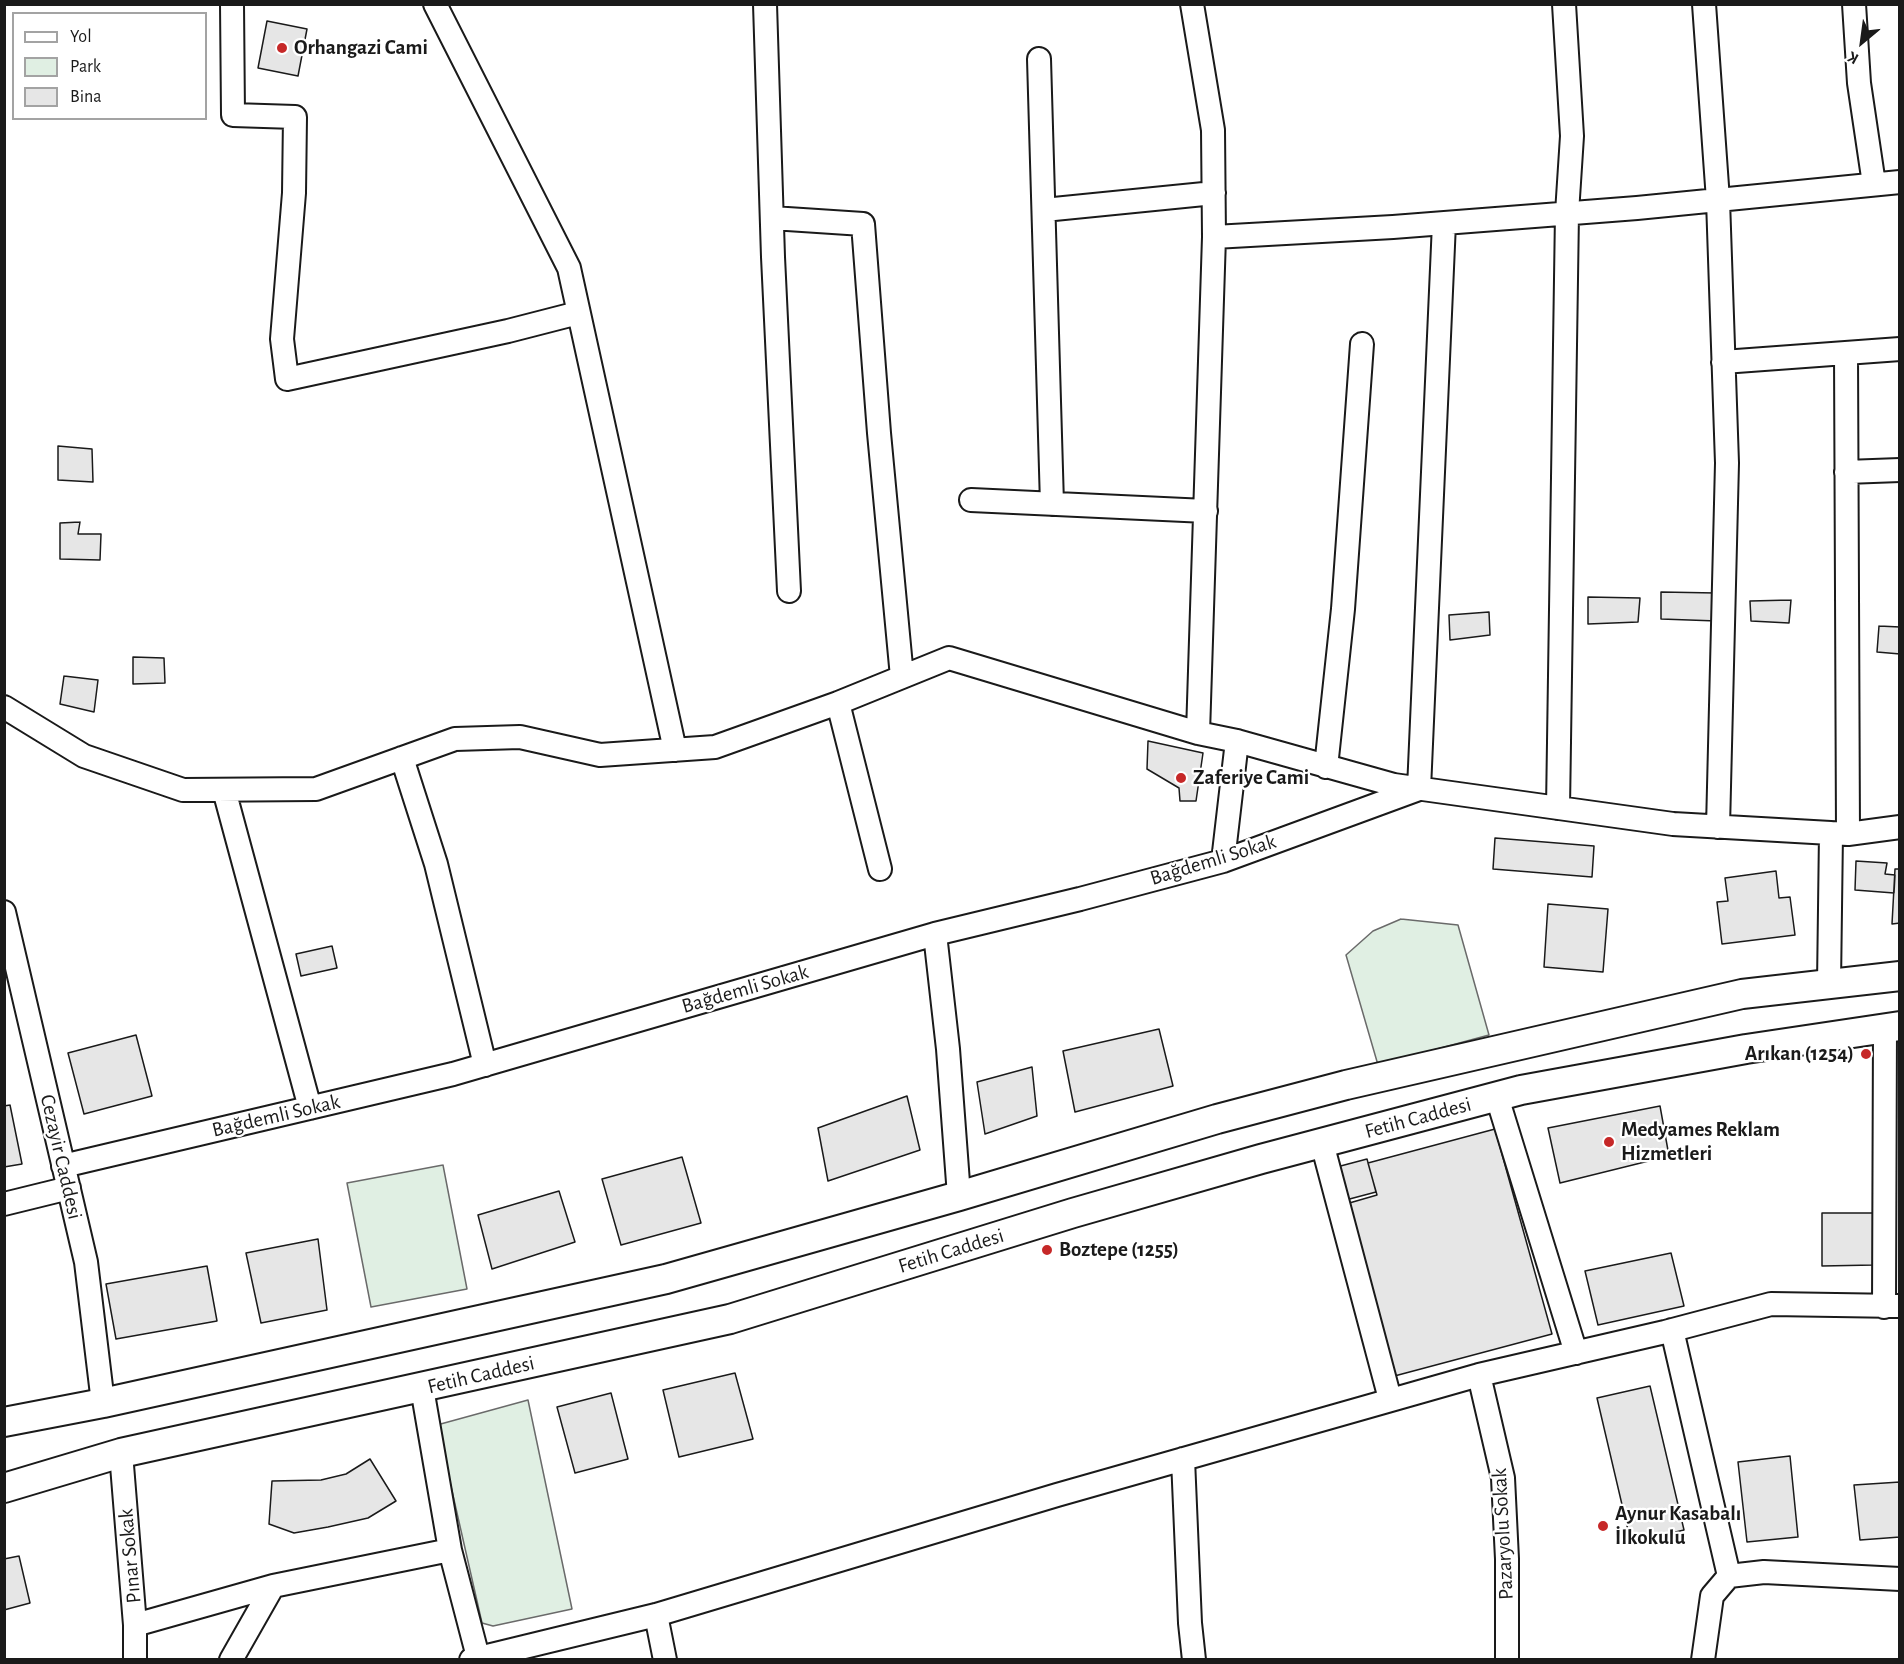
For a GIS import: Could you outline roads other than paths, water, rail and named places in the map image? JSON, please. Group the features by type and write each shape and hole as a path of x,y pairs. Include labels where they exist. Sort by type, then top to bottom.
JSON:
{"main road":[{"path":"4,1422 103,1404 666,1279 959,1196 1217,1119 1346,1085 1742,994 1899,976"},
{"name":"Fetih Caddesi","path":"4,1488 121,1453 730,1319 1073,1213 1521,1090 1746,1049 1892,1027"}],"street":[{"path":"232,4 233,115 295,117 294,193 282,339 287,379 508,331 578,313"},
{"path":"435,4 568,268 675,750"},
{"path":"765,4 789,591"},
{"path":"1192,4 1213,130 1214,193 1198,733"},
{"path":"1558,808 1568,213 1572,136 1564,4"},
{"path":"1704,4 1718,200 1727,463 1718,827"},
{"path":"1854,4 1860,83 1874,184"},
{"path":"1039,59 1052,504"},
{"path":"1214,237 1444,223 1899,182"},
{"path":"1044,210 1214,193"},
{"path":"772,218 863,224 879,433 902,677"},
{"path":"1419,789 1444,223"},
{"path":"1326,767 1343,609 1362,344"},
{"path":"1723,362 1899,349"},
{"path":"1828,984 1840,834 1846,353"},
{"path":"1846,472 1899,470"},
{"path":"971,500 1206,511"},
{"path":"4,707 84,756 183,790 316,789 455,740 520,737 600,755 715,747 838,704 949,658 1198,733 1237,741 1394,785 1673,824 1840,834 1899,827"},
{"path":"838,704 880,869"},
{"path":"1223,861 1237,741"},
{"path":"402,758 436,864 485,1065"},
{"name":"Bağdemli Sokak","path":"63,1166 485,1065 934,934 1080,899 1223,861 1419,789"},
{"path":"224,790 310,1108"},
{"name":"Cezayir Caddesi","path":"4,912 86,1262 103,1404"},
{"path":"934,934 948,1049 959,1196"},
{"path":"422,1388 450,1550 474,1658 656,1615 1183,1458 1479,1375 1672,1330 1771,1304 1892,1306 1892,1027"},
{"path":"1497,1096 1576,1353"},
{"path":"1322,1143 1390,1399"},
{"path":"4,1204 69,1188"},
{"path":"1672,1330 1729,1576"},
{"name":"Pazaryolu Sokak","path":"1479,1375 1503,1478 1507,1559 1507,1659"},
{"name":"Pınar Sokak","path":"121,1453 135,1625 135,1659"},
{"path":"1183,1458 1190,1623 1194,1659"},
{"path":"135,1625 273,1586 450,1550"},
{"path":"1703,1659 1712,1596 1729,1576 1764,1572 1899,1579"},
{"path":"231,1659 273,1586"},
{"path":"656,1615 665,1659"}],"place":[{"name":"Orhangazi Cami","path":"282,48"},
{"name":"Zaferiye Cami","path":"1181,778"},
{"name":"Arıkan (1254)","path":"1866,1054"},
{"name":"Medyames Reklam Hizmetleri","path":"1609,1142"},
{"name":"Boztepe (1255)","path":"1047,1250"},
{"name":"Aynur Kasabalı İlkokulu","path":"1603,1526"}]}
